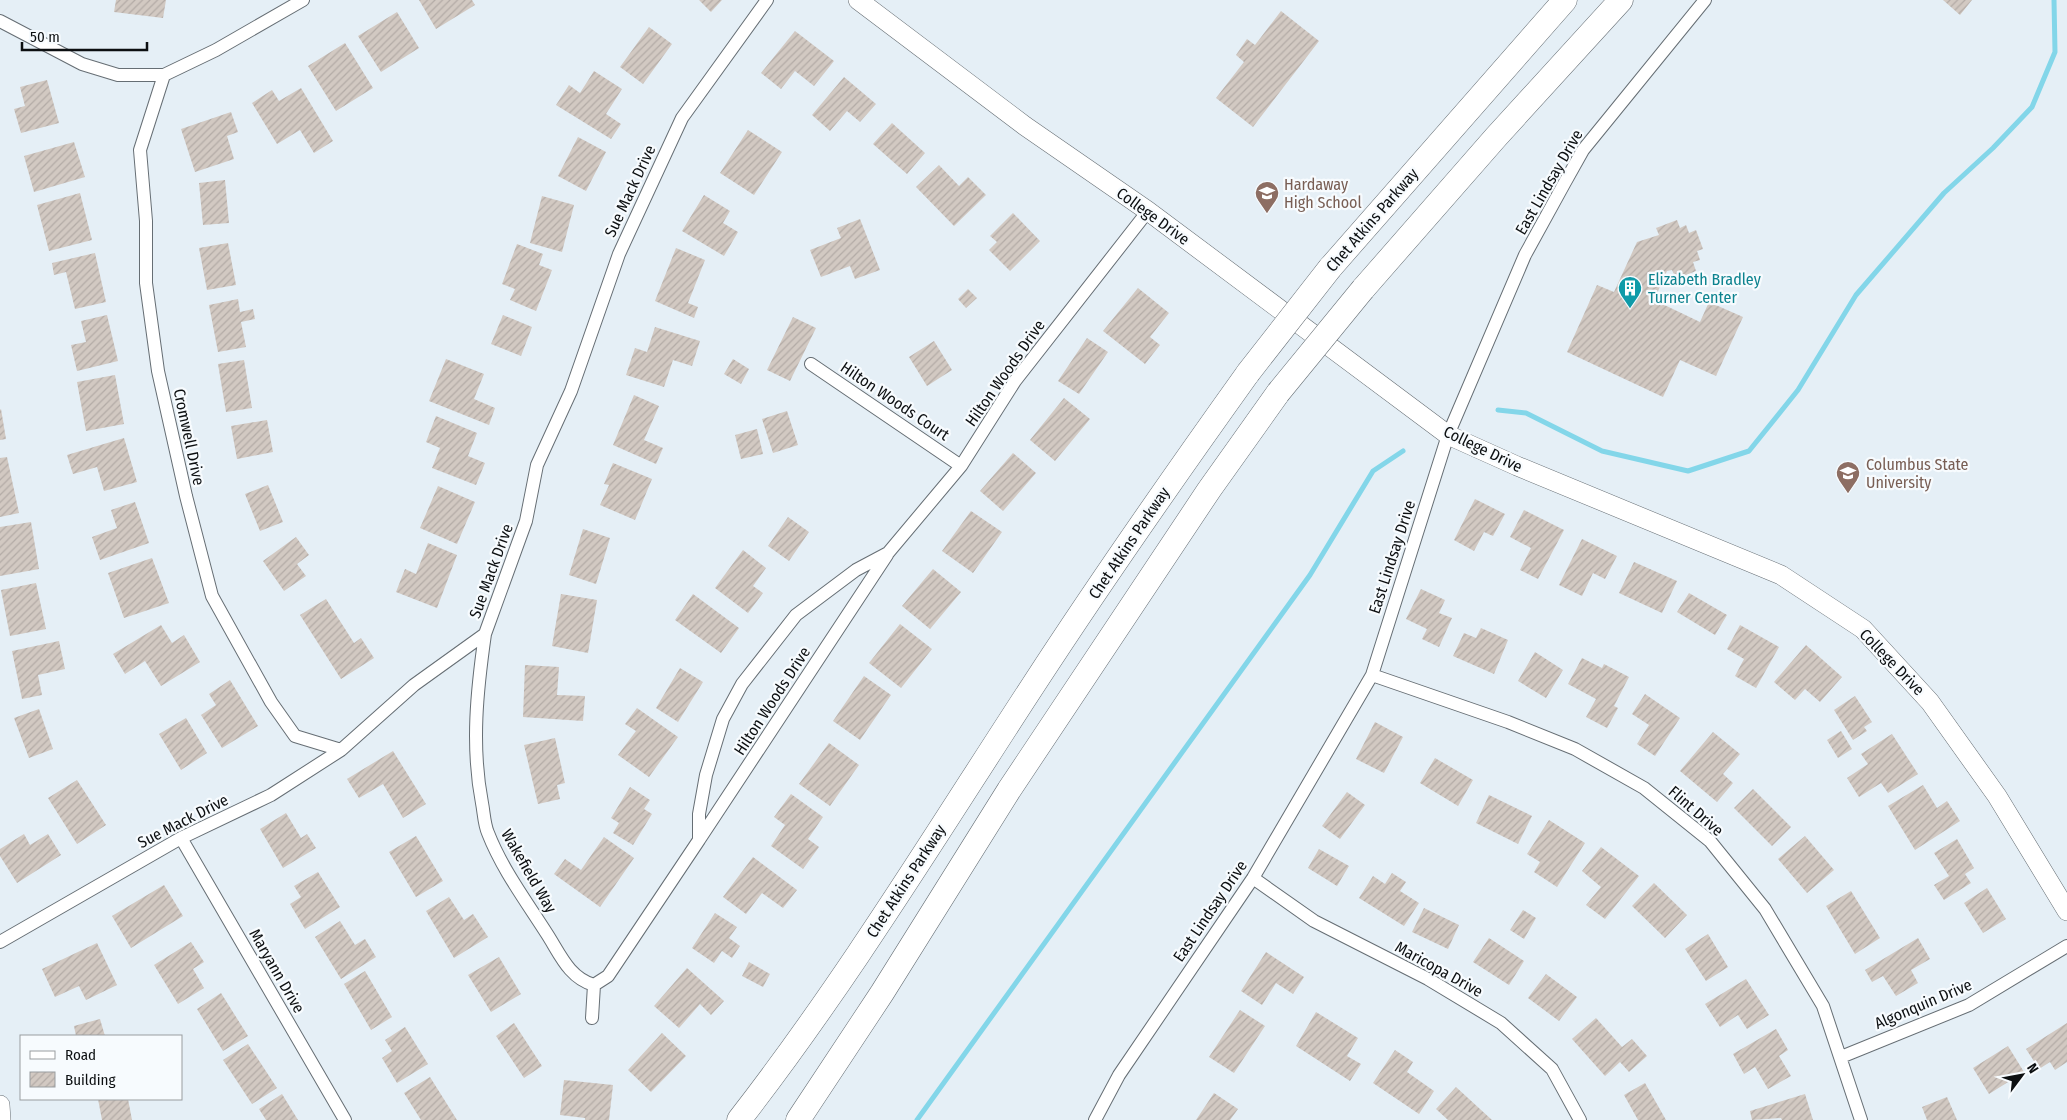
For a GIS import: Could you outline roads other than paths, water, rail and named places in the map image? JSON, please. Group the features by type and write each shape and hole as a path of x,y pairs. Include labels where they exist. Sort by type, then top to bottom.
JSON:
{"highway":[{"name":"Chet Atkins Parkway","path":"739,1120 793,1050 890,908 1052,657 1172,480 1248,373 1330,268 1565,0"},
{"path":"798,1120 882,993 1008,790 1209,490 1278,393 1363,290 1496,137 1621,0"}],"street":[{"path":"0,20 82,64 118,75 164,75 216,50 303,0"},
{"name":"Sue Mack Drive","path":"0,942 181,838 272,795 341,750 414,685 486,634 526,521 537,465 571,391 619,254 682,118 766,0"},
{"name":"College Drive","path":"858,0 1025,126 1148,211 1448,435 1516,466 1781,575 1863,629 1930,702 1997,796 2067,911"},
{"name":"East Lindsay Drive","path":"1096,1120 1119,1075 1253,878 1372,675 1448,435 1525,255 1583,150 1704,0"},
{"name":"Cromwell Drive","path":"164,75 140,150 146,221 146,282 158,372 188,505 212,596 271,702 294,736 341,750"},
{"name":"Hilton Woods Drive","path":"594,985 608,976 888,553 961,466 1015,381 1148,211"},
{"name":"Hilton Woods Court","path":"811,364 961,466"},
{"name":"Hilton Woods Drive","path":"698,840 699,814 706,775 723,719 742,684 796,615 856,570 888,553"},
{"name":"Wakefield Way","path":"486,634 476,692 475,724 479,790 487,832 519,892 568,969 584,982 594,985"},
{"name":"Flint Drive","path":"1372,675 1508,722 1575,749 1644,788 1710,842 1765,909 1823,1006 1861,1120"},
{"name":"Maryann Drive","path":"181,838 345,1120"},
{"name":"Maricopa Drive","path":"1253,878 1314,921 1428,979 1501,1023 1552,1068 1580,1120"},
{"name":"Algonquin Drive","path":"1841,1056 1969,1004 2067,946"},
{"path":"592,1018 594,985"},
{"path":"0,1105 1,1120"}],"waterway":[{"path":"1498,410 1526,413 1602,451 1688,471 1749,451 1798,390 1856,295 1944,193 1993,148 2032,107 2055,52 2054,0"},
{"path":"917,1120 1310,575 1373,471 1403,451"}],"place":[{"name":"Hardaway High School","path":"1267,214"},
{"name":"Elizabeth Bradley Turner Center","path":"1630,309"},
{"name":"Columbus State University","path":"1848,494"}]}
